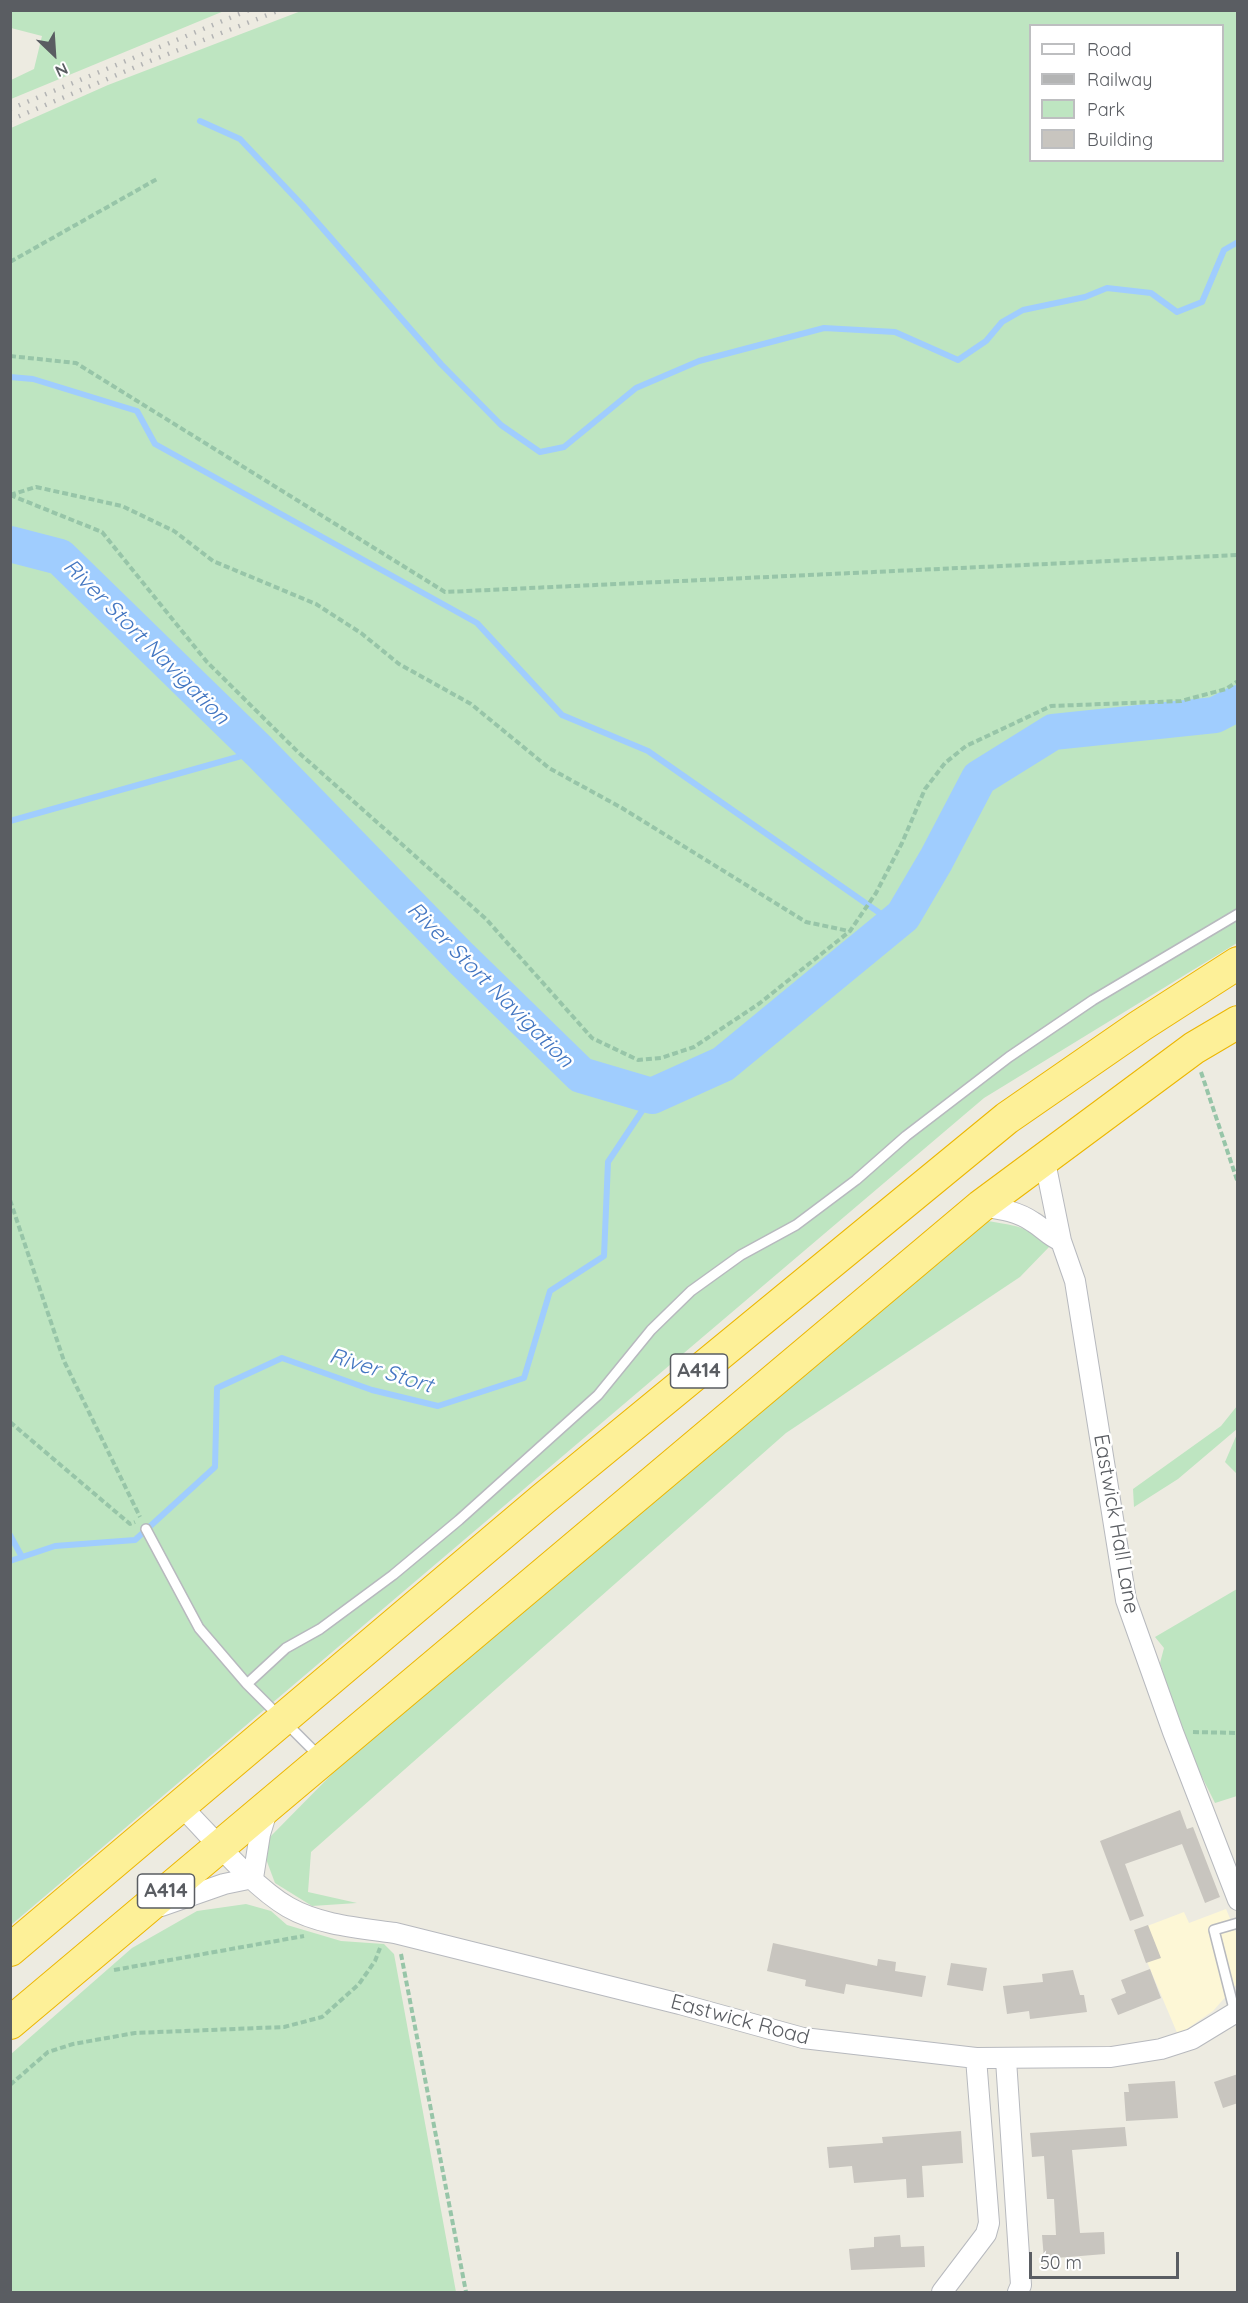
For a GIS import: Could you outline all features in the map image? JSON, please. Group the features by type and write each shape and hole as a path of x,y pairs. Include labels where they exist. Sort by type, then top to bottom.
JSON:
{"highway":[{"name":"A414","path":"10,1950 543,1499 1007,1118 1238,963"},
{"name":"A414","path":"10,2023 981,1206 1194,1048 1238,1022"}],"street":[{"name":"Eastwick Hall Lane","path":"1044,1158 1061,1241 1075,1281 1126,1600 1173,1732 1238,1900"},
{"path":"981,1206 1019,1214 1039,1226 1046,1234 1061,1241"},
{"path":"138,1915 194,1893 253,1878 260,1834 269,1805"},
{"name":"Eastwick Road","path":"181,1806 253,1878 288,1907 305,1914 353,1927 390,1932 680,2004 803,2038 1006,2060 1111,2057 1161,2049 1191,2039 1236,2012"},
{"path":"942,2292 986,2234 989,2223 976,2058"},
{"path":"1006,2060 1021,2286 1018,2292"},
{"path":"989,2223 1015,2222"}],"lane":[{"path":"247,1684 286,1648 320,1629 384,1582 468,1512 598,1395 651,1330 691,1291 741,1255 796,1225 856,1180 906,1136 1009,1057 1093,1000 1238,914"},
{"path":"146,1529 199,1628 247,1684 322,1760"},
{"path":"1236,2012 1214,1930 1238,1923"}],"path":[{"path":"10,262 157,179"},
{"path":"10,356 76,363 446,592 1238,555"},
{"path":"10,495 36,487 122,506 174,531 213,561 316,603 361,633 399,664 471,704 549,768 622,808 806,922 850,931"},
{"path":"10,495 102,532 207,662 298,752 486,919 592,1038 638,1059 661,1058 694,1047 760,1003 850,931 876,893 903,843 925,789 945,763 966,746 1051,706 1181,701 1226,689 1238,681"},
{"path":"1194,1048 1238,1183"},
{"path":"10,1200 64,1361 146,1529"},
{"path":"10,1422 130,1524 139,1521"},
{"path":"1173,1732 1238,1733"},
{"path":"10,2085 48,2052 73,2044 135,2033 284,2027 322,2017 359,1984 375,1961 390,1932"},
{"path":"390,1932 466,2292"},
{"path":"105,1975 114,1970 308,1935"}],"shaded area":[{"path":"1226,1909 1237,1935 1237,1984 1213,2011 1178,2035 1134,1931 1184,1912 1189,1923"}],"green space":[{"path":"11,10 224,11 11,99 11,80 34,69 42,36 11,28"},
{"path":"301,11 1237,11 1237,943 984,1098 11,1925 11,128 108,85"},
{"path":"987,1221 1013,1225 1030,1231 1050,1246 1020,1277 786,1433 311,1852 308,1892 357,1903 312,1906 275,1883 266,1859 270,1837 332,1774 697,1457"},
{"path":"1237,1406 1237,1429 1178,1479 1134,1507 1133,1489 1221,1426"},
{"path":"1237,1434 1237,1474 1225,1462"},
{"path":"1237,1589 1237,1796 1215,1803 1186,1745 1160,1663 1164,1648 1155,1637"},
{"path":"246,1904 271,1911 287,1925 341,1941 384,1944 394,1954 456,2292 11,2292 11,2054 132,1948 197,1911"}],"building":[{"path":"1180,1810 1187,1829 1193,1827 1220,1897 1205,1903 1182,1844 1125,1864 1144,1916 1130,1921 1100,1841"},
{"path":"1148,1925 1161,1958 1146,1963 1134,1930"},
{"path":"773,1943 877,1966 878,1959 896,1962 895,1971 926,1976 922,1997 846,1984 844,1994 805,1986 806,1980 767,1971"},
{"path":"951,1963 987,1968 983,1991 947,1985"},
{"path":"1150,1969 1161,1998 1118,2015 1111,1999 1126,1993 1121,1980"},
{"path":"1073,1970 1080,1995 1084,1995 1087,2012 1030,2019 1029,2011 1007,2014 1003,1986 1043,1982 1042,1974"},
{"path":"1238,2074 1238,2103 1223,2108 1214,2082"},
{"path":"1175,2081 1178,2118 1126,2121 1124,2092 1129,2092 1128,2084"},
{"path":"1125,2127 1127,2146 1072,2150 1080,2233 1104,2232 1105,2254 1044,2259 1042,2235 1056,2235 1054,2199 1047,2199 1044,2156 1032,2157 1030,2133"},
{"path":"961,2131 963,2163 922,2166 924,2197 907,2198 906,2179 854,2183 852,2166 829,2168 827,2147 883,2143 882,2137"},
{"path":"900,2235 901,2247 924,2246 925,2267 851,2270 849,2249 874,2247 874,2237"}],"waterway":[{"path":"200,121 240,139 303,206 441,364 501,425 540,452 564,447 636,388 699,361 824,328 895,332 958,360 986,341 1002,322 1023,310 1085,297 1107,288 1151,293 1177,312 1202,302 1224,250 1238,242"},
{"path":"10,377 33,379 137,411 155,444 477,623 562,715 648,751 894,923"},
{"name":"River Stort Navigation","path":"10,544 60,557 259,751 461,958 581,1075 652,1096 723,1064 903,916 936,860 979,778 1053,732 1215,715 1238,703"},
{"path":"10,821 259,751"},
{"name":"River Stort","path":"10,1561 55,1546 135,1540 215,1467 217,1388 282,1358 372,1390 438,1406 524,1378 550,1291 604,1256 608,1162 652,1096"},
{"path":"10,1535 22,1557"}],"railway":[{"path":"10,109 249,10"},
{"path":"10,120 145,63 280,10"}]}
